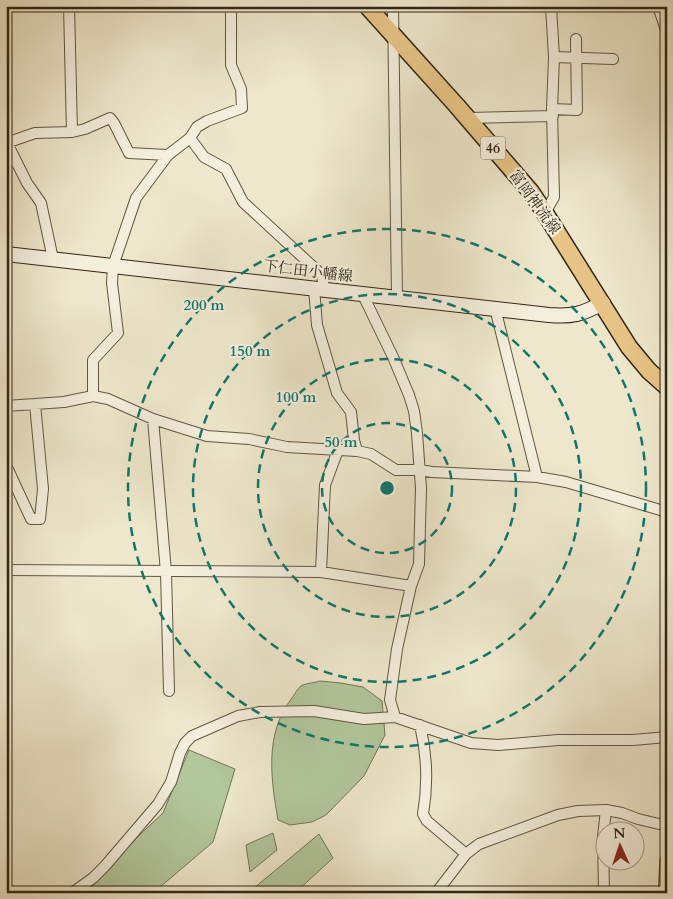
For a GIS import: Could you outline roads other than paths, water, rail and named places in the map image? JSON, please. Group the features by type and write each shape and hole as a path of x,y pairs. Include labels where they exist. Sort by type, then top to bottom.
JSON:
{"main road":[{"name":"富岡神流線","path":"367,6 468,118 531,192 629,347 658,380 667,387"},
{"name":"下仁田小幡線","path":"6,254 566,316 582,314 602,304"}],"street":[{"path":"69,6 72,132"},
{"path":"93,396 93,360 118,333 112,283 113,266 136,198 168,155 190,138 197,127 207,121 242,108 241,89 231,65 231,6"},
{"path":"393,6 397,297"},
{"path":"545,212 554,197 554,58 551,6"},
{"path":"658,6 667,34"},
{"path":"468,118 577,110 576,39"},
{"path":"554,58 612,59"},
{"path":"53,259 41,203 27,183 7,143 35,133 72,132 90,127 110,118 129,154 168,155"},
{"path":"190,138 204,157 226,170 243,202 322,275 319,289 317,325 337,393 350,412 357,450"},
{"path":"362,293 409,395 414,412 420,470 419,564 411,586 397,649 390,700 395,717"},
{"path":"496,308 537,477"},
{"path":"6,406 64,402 93,396 108,398 153,419 206,436 249,439 287,447 357,450 371,454 396,470 537,477 566,482 667,512"},
{"path":"6,465 31,519 40,519 43,489 35,404"},
{"path":"153,419 166,572 169,691"},
{"path":"321,572 325,485 338,450"},
{"path":"6,570 321,572 411,586"},
{"path":"72,893 93,878 105,866 158,804 172,782 180,753 192,736 238,716 260,712 314,711 364,719 395,717 472,743 498,745 558,740 633,740 667,737"},
{"path":"420,725 424,739 427,790 423,814 428,821 466,854"},
{"path":"604,893 603,837 606,810"},
{"path":"436,893 466,854 479,844 558,815 578,811 606,810 659,824 667,823"},
{"path":"664,893 667,860"}]}
